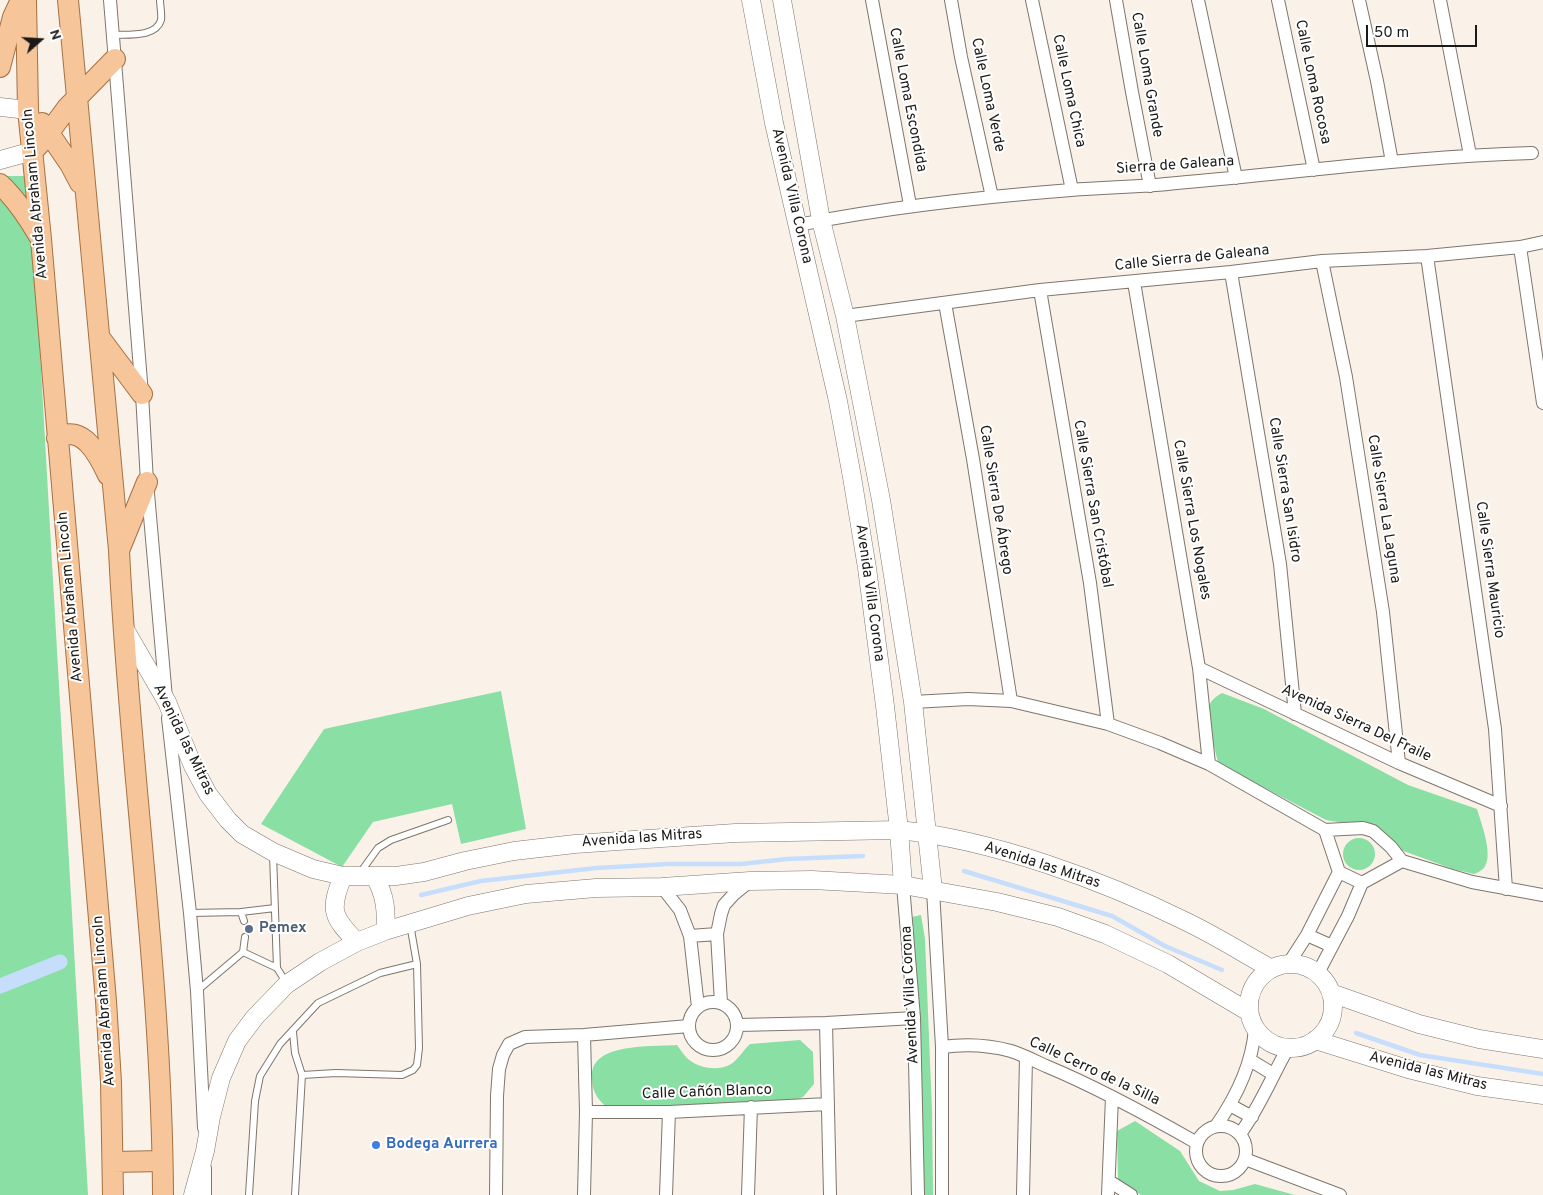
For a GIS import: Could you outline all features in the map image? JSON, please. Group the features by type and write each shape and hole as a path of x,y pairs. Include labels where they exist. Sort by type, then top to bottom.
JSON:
{"main road":[{"path":"0,66 14,17 22,0"},
{"name":"Avenida Abraham Lincoln","path":"26,0 28,110 41,239 106,1001 114,1162 113,1195"},
{"path":"68,0 119,550 122,624 157,1029 163,1195"},
{"path":"33,151 76,99 115,59"},
{"path":"28,110 35,115 49,133 70,164 86,194"},
{"path":"0,184 25,213 41,239"},
{"path":"100,338 142,394"},
{"path":"58,438 66,434 74,434 89,442 101,460 112,483"},
{"path":"119,550 147,482"},
{"path":"114,1162 162,1162"}],"street":[{"path":"110,0 142,394 147,482 167,702 197,991 205,1151 205,1195"},
{"name":"Avenida Villa Corona","path":"751,0 774,123 838,401 867,568 899,830 914,1018 918,1195"},
{"name":"Avenida Villa Corona","path":"782,0 821,220 845,316 881,500 913,702 933,890 942,1047 942,1195"},
{"name":"Calle Loma Escondida","path":"872,0 910,206"},
{"name":"Calle Loma Verde","path":"951,0 961,57 992,197"},
{"name":"Calle Loma Chica","path":"1032,0 1072,190"},
{"name":"Calle Loma Grande","path":"1116,0 1150,186"},
{"path":"1198,0 1236,178"},
{"name":"Calle Loma Rocosa","path":"1278,0 1314,170"},
{"path":"1359,0 1392,162"},
{"path":"1440,0 1470,155"},
{"path":"0,107 28,110"},
{"path":"0,160 33,151"},
{"name":"Sierra de Galeana","path":"798,225 910,206 992,197 1150,186 1470,155 1532,153"},
{"name":"Calle Sierra de Galeana","path":"845,316 1040,290 1134,282 1322,261 1427,256 1520,247 1543,242"},
{"path":"1520,247 1543,403"},
{"name":"Calle Sierra Mauricio","path":"1427,256 1495,729 1506,889"},
{"name":"Calle Sierra La Laguna","path":"1322,261 1346,377 1380,592 1399,763"},
{"name":"Calle Sierra San Isidro","path":"1231,272 1280,564 1295,714"},
{"name":"Calle Sierra Los Nogales","path":"1134,282 1199,668 1209,764"},
{"name":"Calle Sierra San Cristóbal","path":"1040,290 1090,583 1108,724"},
{"name":"Calle Sierra De Ábrego","path":"945,303 973,459 1011,701"},
{"name":"Avenida las Mitras","path":"122,624 167,702 193,766 208,794 228,820 242,834 273,852 313,869 359,877 424,872 514,851 575,844 735,833 899,830 926,833 1009,853 1073,873 1188,922 1270,968"},
{"name":"Avenida Sierra Del Fraile","path":"1199,668 1399,763 1501,806"},
{"path":"913,702 968,699 1011,701 1108,724 1209,764 1325,830 1363,828 1373,831 1391,847 1402,862 1456,878 1543,896"},
{"path":"1289,963 1307,935 1339,872 1325,830"},
{"path":"1318,973 1348,916 1362,883 1402,862"},
{"path":"1339,872 1362,883"},
{"path":"357,942 341,925 336,915 336,894 359,877 381,888 386,913 384,931"},
{"path":"193,1195 205,1151 210,1116 221,1078 238,1041 255,1017 287,984 320,962 357,942 384,931 468,906 526,894 596,888 662,887 750,881 812,880 903,885 996,902 1058,917 1104,934 1168,964 1249,1012"},
{"path":"721,1003 717,934 724,905 750,881"},
{"path":"662,887 680,910 690,936 698,1006"},
{"path":"690,936 717,934"},
{"path":"1307,935 1332,946"},
{"path":"1289,963 1305,965 1318,973 1331,993 1333,1006 1325,1031 1307,1045 1288,1048 1276,1045 1264,1038 1255,1029 1249,1012 1250,995 1257,979 1270,968 1289,963"},
{"path":"1331,993 1420,1024 1479,1038 1543,1049"},
{"path":"705,1003 721,1003 732,1012 736,1032 728,1045 714,1050 706,1049 694,1040 689,1026 689,1019 698,1006 705,1003"},
{"path":"736,1025 826,1023 914,1018"},
{"path":"826,1023 830,1195"},
{"path":"496,1195 499,1069 509,1044 526,1037 584,1035 689,1026"},
{"path":"1216,1126 1229,1127 1240,1134 1246,1148 1246,1159 1242,1166 1231,1175 1217,1176 1204,1170 1197,1158 1197,1143 1205,1132 1216,1126 1230,1105 1250,1060 1255,1029"},
{"path":"584,1035 586,1112 584,1195"},
{"name":"Avenida las Mitras","path":"1315,1040 1408,1070 1477,1086 1543,1095"},
{"name":"Calle Cerro de la Silla","path":"942,1047 957,1045 1010,1051 1074,1078 1197,1143"},
{"path":"1240,1134 1252,1116 1288,1048"},
{"path":"1023,1195 1026,1058"},
{"path":"1250,1060 1273,1074"},
{"path":"1108,1195 1112,1097"},
{"name":"Calle Cañón Blanco","path":"586,1112 670,1112 828,1104"},
{"path":"1230,1105 1252,1116"},
{"path":"748,1195 751,1107"},
{"path":"666,1195 670,1112"},
{"path":"1246,1159 1340,1195"},
{"path":"1109,1181 1130,1195"}],"lane":[{"path":"113,35 152,31 160,20 160,0"},
{"path":"359,877 378,848 392,840 448,820"},
{"path":"273,852 277,968 287,984"},
{"path":"190,912 241,912 275,908"},
{"path":"241,912 244,921"},
{"path":"302,1075 336,1072 402,1075 413,1070 417,1065 419,1048 417,964 410,923"},
{"path":"197,991 243,952 246,937"},
{"path":"243,952 277,968"},
{"path":"248,1195 255,1100 260,1076 280,1044 318,1003 380,973 417,964"},
{"path":"293,1032 295,1053 302,1075 295,1195"}],"green space":[{"path":"0,176 30,176 88,1195 0,1195"},
{"path":"501,691 526,829 461,844 452,804 373,822 342,867 261,824 324,729"},
{"path":"1222,693 1264,709 1408,785 1477,809 1484,830 1488,855 1484,868 1474,874 1453,869 1398,849 1376,825 1363,822 1343,823 1326,820 1219,764 1215,752 1209,709 1212,700"},
{"path":"1359,838 1365,839 1370,843 1374,848 1374,860 1370,865 1365,869 1359,870 1353,869 1348,865 1344,860 1343,854 1344,848 1348,843 1353,839"},
{"path":"921,915 925,939 932,1110 933,1195 920,1195 912,917"},
{"path":"800,1040 813,1052 814,1084 803,1097 795,1100 611,1111 600,1101 593,1089 594,1066 600,1058 611,1052 638,1047 677,1045 696,1064 708,1068 720,1068 736,1060 750,1044"},
{"path":"1135,1121 1180,1151 1199,1181 1220,1191 1233,1190 1255,1184 1295,1195 1141,1195 1118,1180 1117,1131"}],"waterway":[{"path":"421,895 481,881 596,868 668,864 741,864 787,859 863,856"},
{"path":"964,871 1112,916 1165,946 1222,970"},
{"path":"0,986 60,962"},
{"path":"1356,1033 1420,1055 1543,1074"}],"place":[{"name":"Pemex","path":"249,929"},
{"name":"Bodega Aurrera","path":"376,1145"}]}
